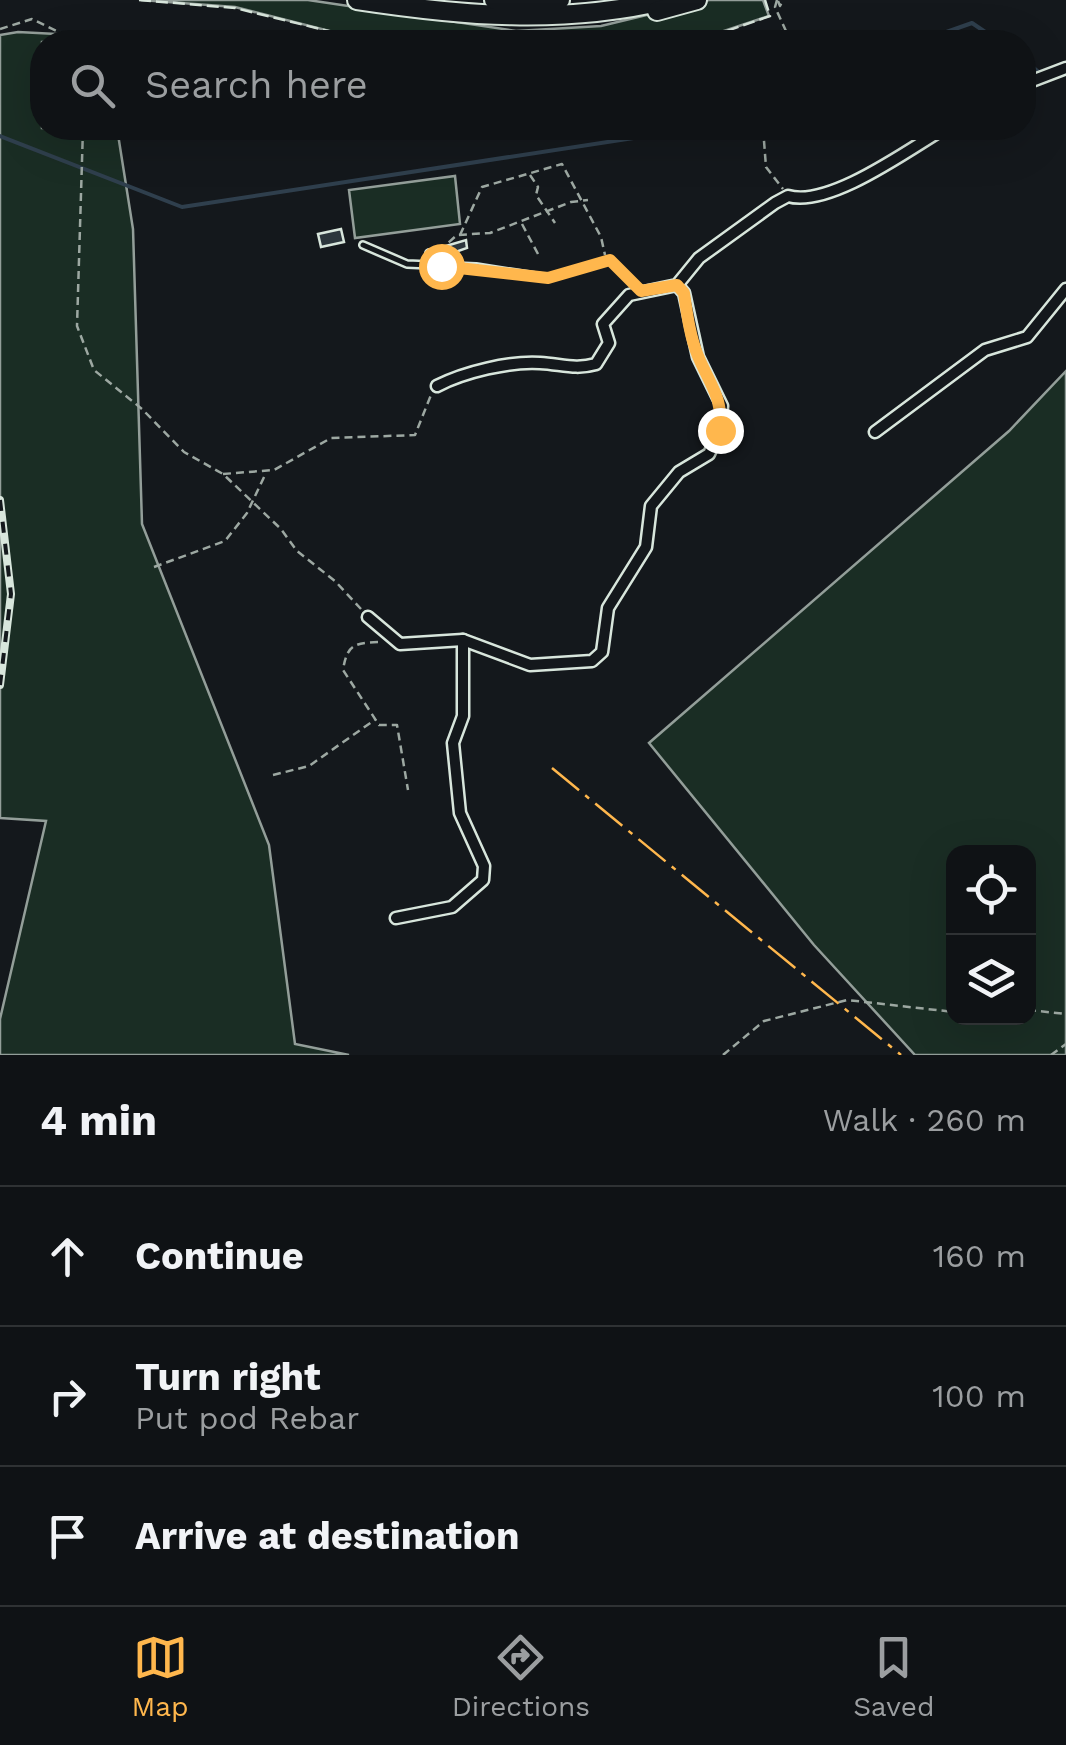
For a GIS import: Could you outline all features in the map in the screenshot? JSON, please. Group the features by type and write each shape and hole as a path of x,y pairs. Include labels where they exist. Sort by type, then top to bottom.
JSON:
{"highway":[{"path":"357,0 518,26 592,24 697,0"},
{"path":"494,0 560,0"},
{"path":"480,17 576,16 667,0"}],"street":[{"path":"1036,79 1066,68"},
{"path":"438,386 478,368 536,362 578,369 596,364 606,354 609,343 603,324 629,295 677,285 699,258 788,196 804,200 826,194 923,140"},
{"path":"368,617 395,640 420,645 463,640 530,665 592,661 602,652 608,608 646,548 651,506 679,472 709,454 720,430 722,406 718,389 698,357 684,293 677,285"},
{"path":"876,432 985,350 1027,337 1066,289"},
{"path":"396,918 440,906 452,908 483,880 484,866 460,813 453,743 463,716 463,640"}],"lane":[{"path":"363,245 394,262 430,259 548,278 605,260 622,268 641,291"}],"path":[{"path":"779,0 775,6 784,30"},
{"path":"0,28 32,19 54,30"},
{"path":"83,140 77,326 94,370 142,408 184,452 224,474 281,528 297,551 335,581 368,617"},
{"path":"764,140 766,167 788,196"},
{"path":"430,259 460,235 482,187 562,164 601,237 605,260"},
{"path":"530,172 545,213 555,223"},
{"path":"460,235 490,233 588,200"},
{"path":"522,223 538,254"},
{"path":"224,474 266,472 331,438 415,435 438,386"},
{"path":"154,567 225,541 266,472"},
{"path":"395,640 354,643 346,650 344,670 379,725 398,724 408,790"},
{"path":"274,776 310,766 376,719"},
{"path":"723,1055 764,1021 847,1000 946,1011"},
{"path":"1036,1011 1066,1014"},
{"path":"1051,1055 1066,1044"}],"green space":[{"path":"141,0 308,0 509,30 326,30 235,7"},
{"path":"709,0 763,0 769,16 727,30 533,30 601,26"},
{"path":"30,33 30,140 119,140 133,229 142,524 269,845 295,1044 349,1055 0,1055 0,1019 46,821 0,818 0,35"},
{"path":"455,176 460,224 355,238 349,190"},
{"path":"1066,371 1066,1055 915,1055 814,945 649,743 1009,431"}],"building":[{"path":"341,229 344,242 321,247 318,234"},
{"path":"466,240 467,248 447,255 446,246"}],"waterway":[{"path":"952,30 972,23 982,30"},
{"path":"1036,70 1040,73"},
{"path":"0,136 182,207 620,140"}],"railway":[{"path":"0,500 11,594 0,685"}],"fence":[{"path":"139,0 235,8 324,30"},
{"path":"730,30 770,16 765,0"}],"power":[{"path":"552,768 901,1055"}],"route":[{"path":"441,266 548,278 610,260 641,291 677,285 684,293 698,357 718,389 722,406 720,430"}]}
